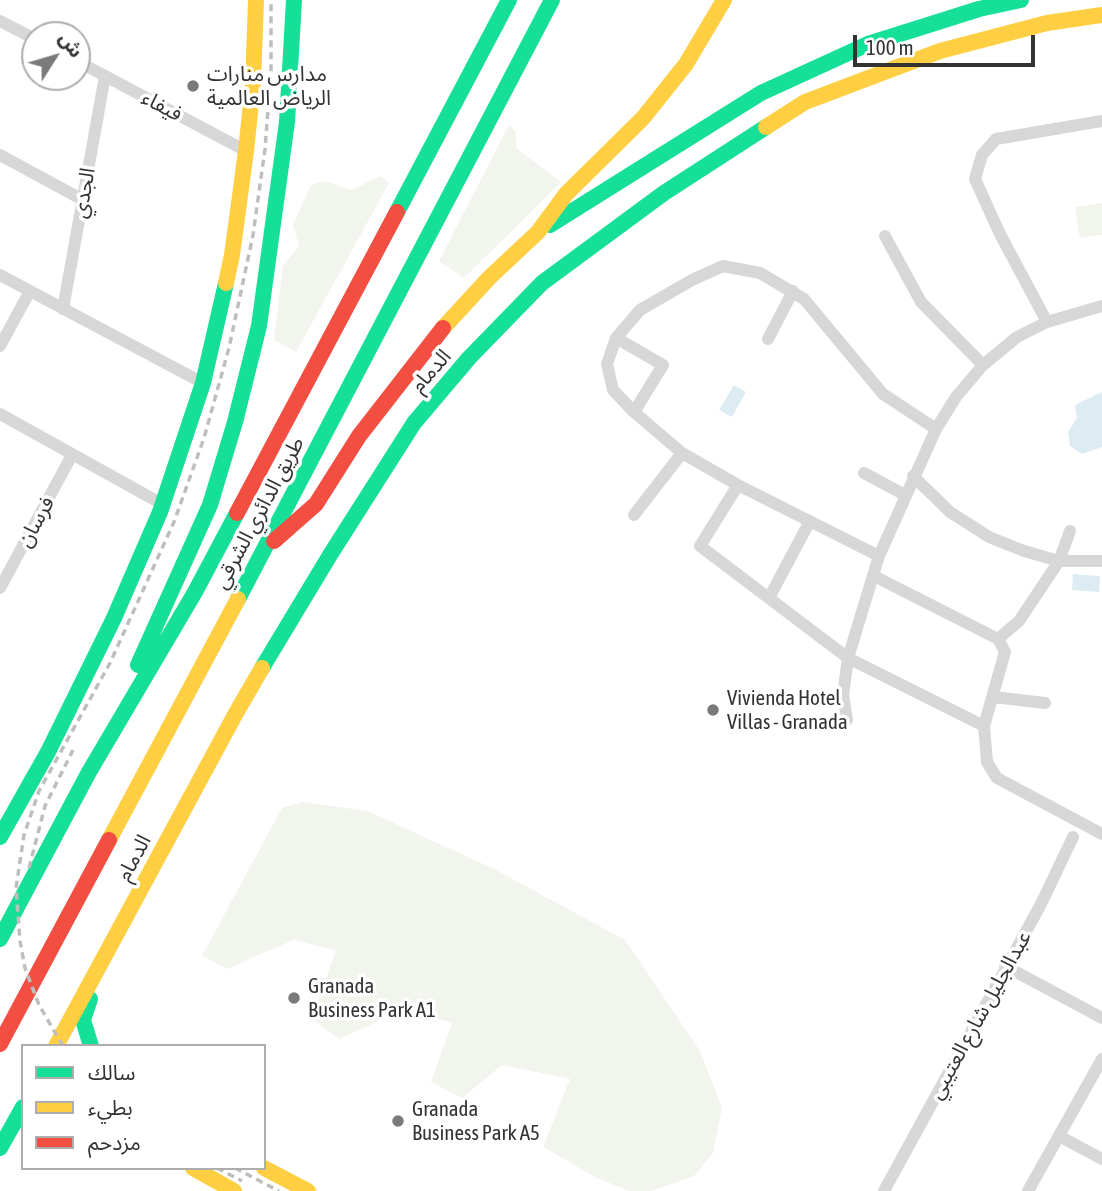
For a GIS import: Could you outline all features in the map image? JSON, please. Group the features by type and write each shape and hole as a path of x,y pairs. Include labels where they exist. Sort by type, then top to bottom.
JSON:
{"main road":[{"path":"0,837 48,752 102,642 162,504 203,383 232,255 253,84 257,0"},
{"path":"89,772 210,505 235,422 259,326 273,229 287,121 294,0"},
{"name":"طريق الدائري الشرقي","path":"0,939 89,772 195,592 509,0"},
{"name":"طريق الدائري الشرقي","path":"0,1044 264,550 552,0"},
{"path":"264,550 316,504 359,436 430,342 490,277 538,232 566,194 643,118 686,64 724,0"},
{"path":"538,232 761,93 868,44 979,9 1021,0"},
{"name":"الدمام","path":"57,1044 236,713 330,555 414,423 469,358 542,283 664,193 805,102 940,51 1047,23 1102,15"},
{"path":"90,1044 82,1020 102,963"},
{"path":"0,1148 21,1111"},
{"path":"0,1155 21,1137"},
{"path":"266,1169 308,1191"},
{"path":"197,1170 234,1191"}],"street":[{"path":"0,20 21,31"},
{"name":"فيفاء","path":"91,68 246,151"},
{"name":"الجدي","path":"63,309 105,76"},
{"path":"1047,322 1000,234 975,179 982,155 996,139 1102,121"},
{"path":"0,155 83,200"},
{"path":"885,236 921,302 983,365"},
{"path":"879,556 738,485 682,453 613,390 607,364 615,338 640,310 692,280 723,266 760,273 804,299 883,394 936,429"},
{"path":"0,275 203,383"},
{"path":"0,346 30,291"},
{"path":"768,339 793,291"},
{"path":"847,720 843,695 848,658 879,556 936,429 956,397 983,365 1017,337 1047,322 1102,306"},
{"path":"615,338 663,365 634,412"},
{"path":"0,414 162,504"},
{"path":"634,515 682,453"},
{"name":"فرسان","path":"0,588 72,455"},
{"path":"864,474 905,495"},
{"path":"913,476 950,512 989,537 1059,561 1102,561"},
{"path":"738,485 700,547 848,658 984,726"},
{"path":"769,598 810,521"},
{"path":"998,639 1019,621 1059,561 1070,531"},
{"path":"874,576 998,639 1005,652 984,726 987,762 997,778 1102,834"},
{"path":"993,697 1045,703"},
{"name":"عبدالجليل شارع العتيبي","path":"884,1191 1041,904 1073,837"},
{"path":"1005,966 1102,1018"},
{"path":"1028,1191 1102,1059"},
{"path":"1059,1136 1102,1158"}],"shaded area":[{"path":"509,125 516,132 516,148 561,182 464,278 439,261"},
{"path":"380,176 389,183 296,352 274,340 283,266 299,246 293,225 311,185 325,181 352,190"},
{"path":"1102,203 1102,235 1080,238 1075,207"},
{"path":"734,385 746,392 732,417 719,410"},
{"path":"1102,392 1102,447 1082,454 1070,446 1068,432 1077,418 1075,405"},
{"path":"1073,574 1100,576 1099,592 1072,590"},
{"path":"303,802 367,811 492,868 625,940 700,1051 722,1108 713,1153 694,1176 651,1191 629,1191 597,1178 543,1147 570,1079 502,1065 462,1098 431,1082 452,1023 404,1009 339,1039 312,1019 336,950 293,940 227,969 202,956 282,808"}],"railway":[{"path":"62,1044 39,1005 25,968 20,941 16,888 24,835 39,791 110,663 174,522 204,438 229,348 253,235 265,149 271,71 271,0"},
{"path":"29,868 45,806 73,750"},
{"path":"221,1170 242,1181"},
{"path":"239,1170 279,1191"}],"traffic: fast":[{"path":"138,665 210,505 235,422 259,326 287,122 294,0"},
{"path":"397,212 509,0"},
{"path":"238,599 552,0"},
{"path":"550,225 761,93 868,44 979,9 1021,0"},
{"path":"262,668 414,423 469,358 542,283 664,193 766,127"},
{"path":"0,837 48,752 114,618 160,512 203,383 226,283"},
{"path":"0,939 89,772 195,592 237,513"},
{"path":"90,999 83,1020 90,1044"},
{"path":"0,1148 21,1111"}],"traffic: slow":[{"path":"226,283 246,151 253,84 256,0"},
{"path":"443,328 490,277 538,232 566,194 643,118 686,64 724,0"},
{"path":"766,127 805,102 940,51 1047,23 1102,15"},
{"path":"109,840 238,599"},
{"path":"57,1044 262,668"},
{"path":"266,1169 308,1191"},
{"path":"197,1170 234,1191"}],"traffic: jam":[{"path":"237,513 397,212"},
{"path":"274,541 316,504 359,436 443,328"},
{"path":"0,1044 109,840"}],"place":[{"name":"مدارس منارات الرياض العالمية","path":"193,86"},
{"name":"Vivienda Hotel Villas - Granada","path":"713,710"},
{"name":"Granada Business Park A1","path":"294,998"},
{"name":"Granada Business Park A5","path":"398,1121"}]}
